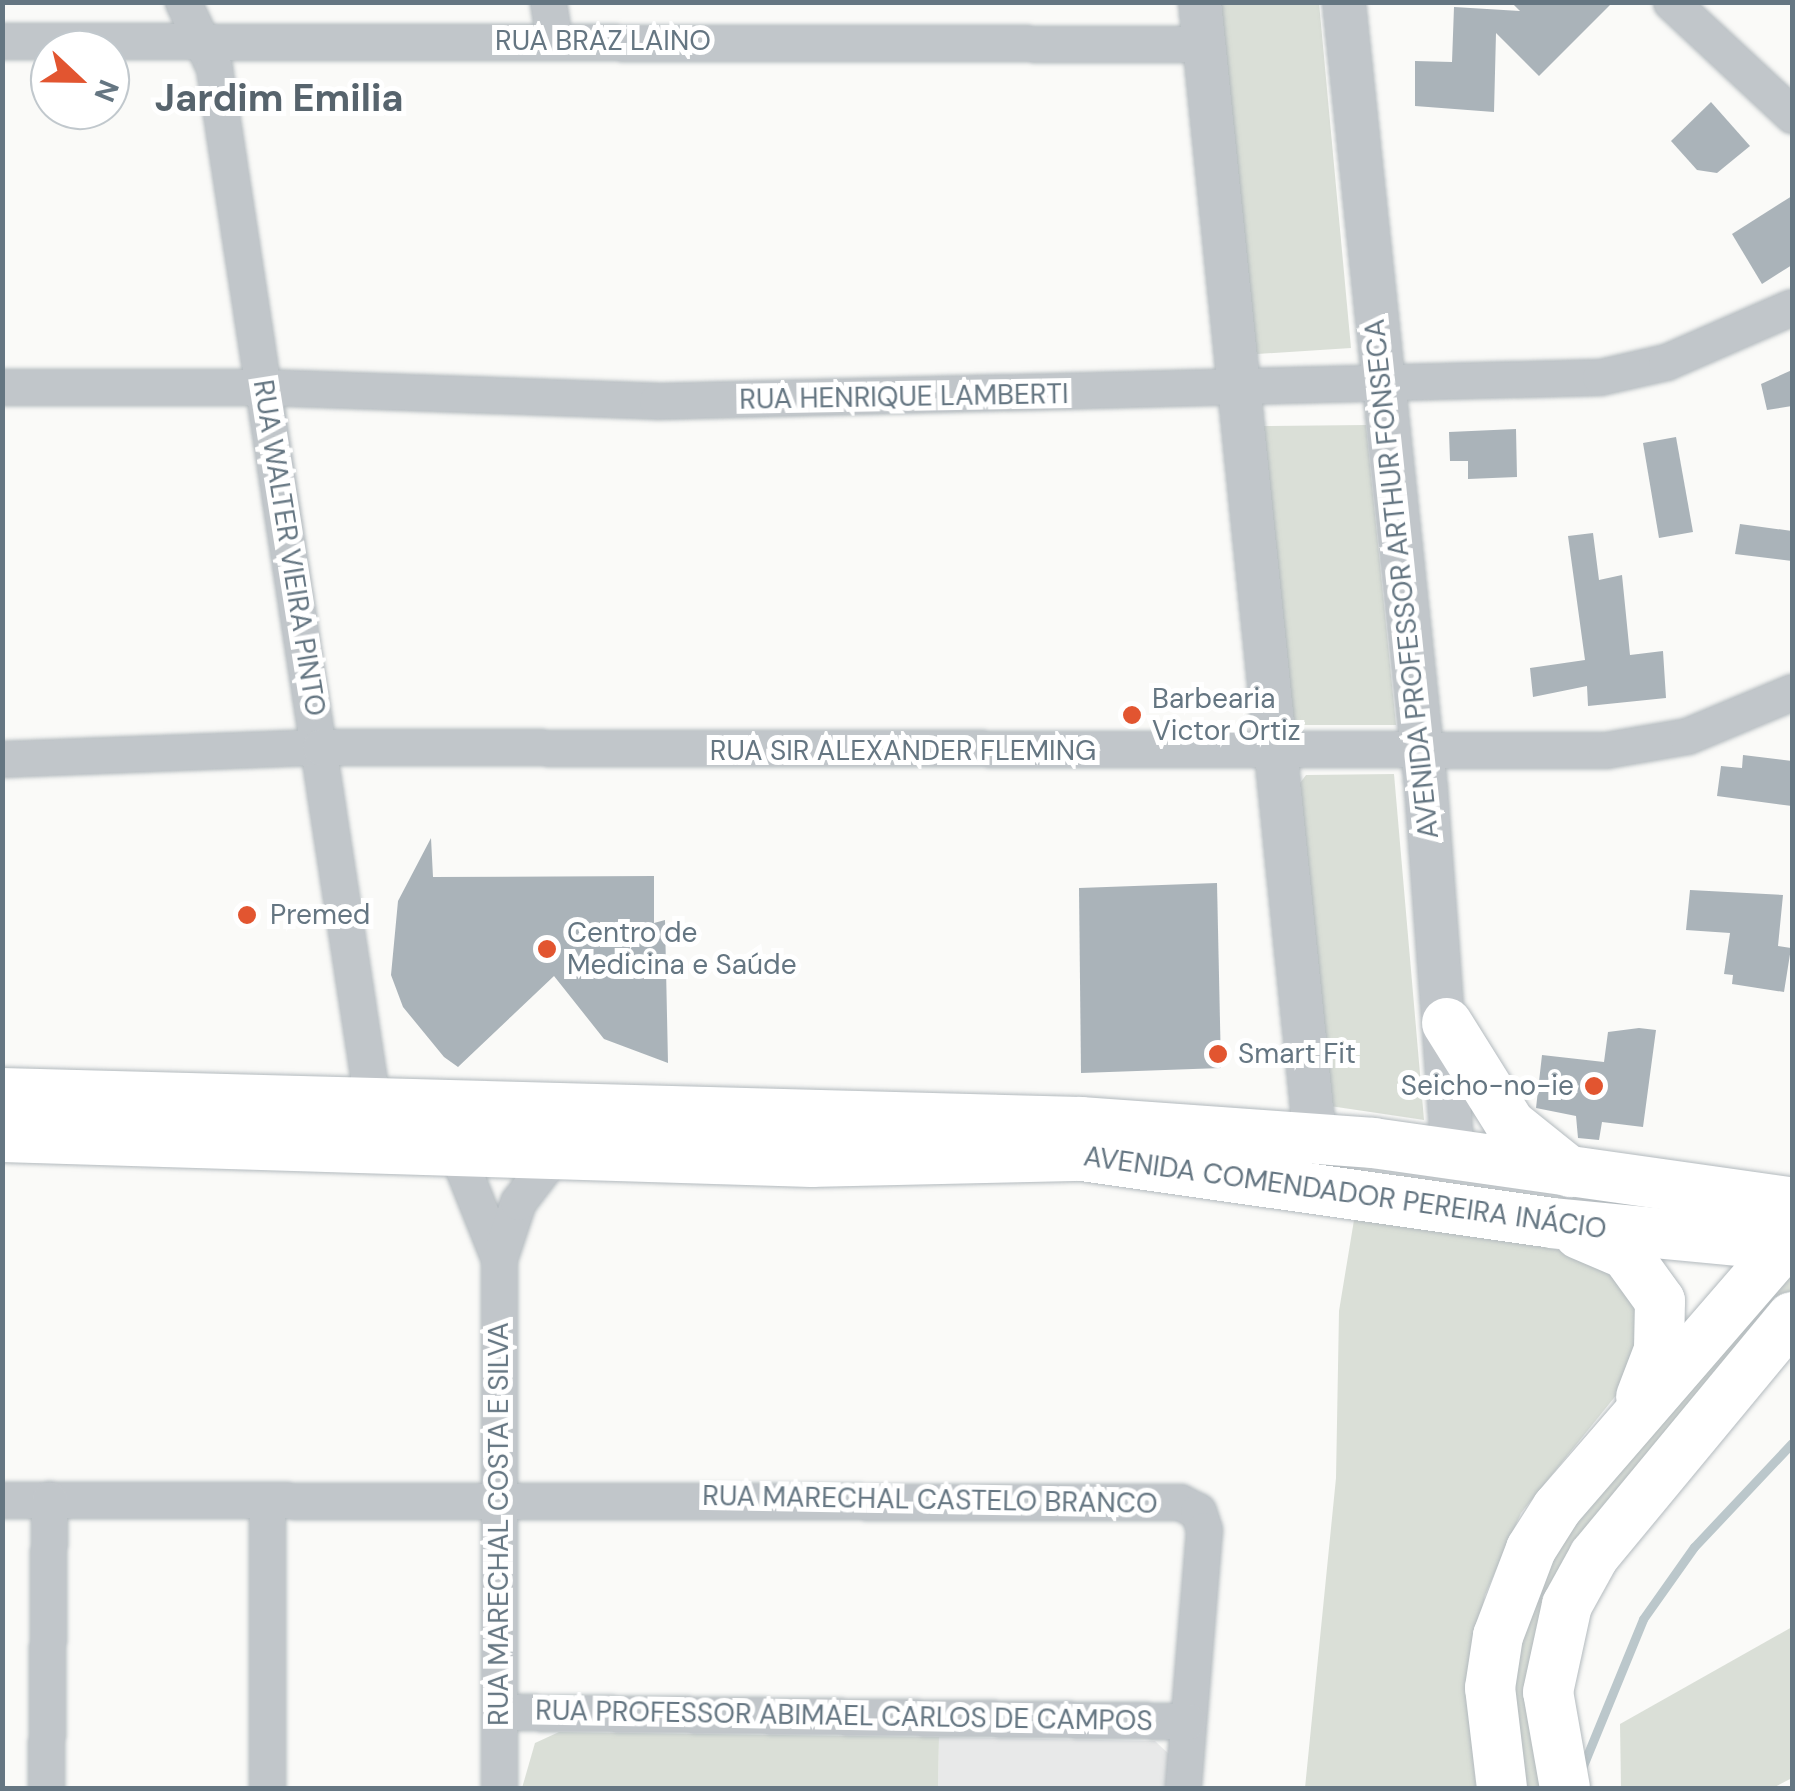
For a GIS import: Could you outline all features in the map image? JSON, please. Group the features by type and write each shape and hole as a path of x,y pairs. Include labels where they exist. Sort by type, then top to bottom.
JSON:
{"main road":[{"path":"1447,1023 1510,1124 1570,1172"},
{"name":"AVENIDA COMENDADOR PEREIRA INÁCIO","path":"2,1093 1082,1122 1316,1138 1570,1172 1791,1226"},
{"path":"474,1167 510,1122 539,1108"},
{"name":"AVENIDA COMENDADOR PEREIRA INÁCIO","path":"2,1138 474,1167 553,1156 1082,1156 1348,1189 1552,1223 1791,1226"},
{"path":"1316,1138 1348,1189"},
{"path":"1410,1198 1453,1156"},
{"path":"1552,1223 1626,1254 1660,1302 1652,1376 1620,1436"},
{"path":"1502,1788 1490,1688 1510,1594 1557,1508 1791,1226"},
{"path":"1565,1788 1548,1692 1567,1605 1594,1556 1792,1317"}],"street":[{"name":"RUA WALTER VIEIRA PINTO","path":"183,2 208,46 264,386 372,1102"},
{"path":"548,2 554,40"},
{"name":"AVENIDA PROFESSOR ARTHUR FONSECA","path":"1344,2 1380,383 1422,752 1447,1023 1453,1156"},
{"path":"1671,2 1792,115"},
{"name":"RUA BRAZ LAINO","path":"2,41 208,46 1202,23"},
{"path":"1202,23 1316,1138"},
{"name":"RUA HENRIQUE LAMBERTI","path":"2,387 264,386 656,401 1600,377 1666,362 1792,307"},
{"name":"RUA SIR ALEXANDER FLEMING","path":"2,759 320,747 1278,753 1606,750 1687,736 1792,692"},
{"name":"RUA MARECHAL COSTA E SILVA","path":"499,1259 518,1202 553,1156"},
{"name":"RUA MARECHAL COSTA E SILVA","path":"474,1167 499,1259 500,1788"},
{"path":"2,1500 500,1496"},
{"name":"RUA MARECHAL CASTELO BRANCO","path":"500,1496 1190,1506 1204,1530 1182,1788"},
{"path":"46,1788 49,1499"},
{"path":"267,1500 267,1788"},
{"name":"RUA PROFESSOR ABIMAEL CARLOS DE CAMPOS","path":"499,1712 1188,1721"}],"shaded area":[{"path":"1211,3 1319,3 1351,348 1242,355"},
{"path":"1366,425 1396,725 1292,725 1263,426"},
{"path":"1394,774 1424,1120 1330,1106 1297,787 1306,775"},
{"path":"1354,1220 1527,1239 1601,1265 1626,1285 1640,1310 1643,1362 1521,1513 1485,1595 1467,1686 1476,1788 1305,1788 1336,1478 1339,1311"},
{"path":"1792,1267 1792,1294 1619,1491 1546,1788 1518,1788 1511,1767 1514,1640 1534,1573"},
{"path":"1792,1627 1792,1778 1773,1788 1621,1788 1620,1724"},
{"path":"559,1732 939,1737 938,1788 522,1788 535,1743"},
{"path":"939,1737 1155,1741 1171,1756 1168,1788 938,1788"}],"building":[{"path":"1511,2 1613,2 1539,76 1496,33 1494,112 1415,106 1415,61 1452,62 1454,7 1520,11"},
{"path":"1711,102 1750,146 1717,173 1697,170 1671,141"},
{"path":"1792,196 1792,265 1762,284 1732,234"},
{"path":"1792,370 1792,406 1767,410 1761,384"},
{"path":"1516,429 1517,477 1468,479 1468,461 1450,461 1449,432"},
{"path":"1676,437 1693,532 1659,538 1643,443"},
{"path":"1740,524 1792,531 1792,561 1735,554"},
{"path":"1593,533 1599,580 1622,575 1630,655 1663,651 1666,698 1588,706 1587,686 1533,697 1530,668 1585,660 1568,536"},
{"path":"1743,755 1792,761 1792,806 1717,796 1721,766 1742,768"},
{"path":"431,838 433,877 654,876 654,923 665,920 668,1063 604,1039 554,976 458,1067 444,1057 403,1007 391,975 398,901"},
{"path":"1217,883 1221,1068 1081,1073 1079,888"},
{"path":"1690,890 1783,895 1778,946 1791,948 1784,992 1732,984 1733,975 1724,974 1730,933 1686,930"},
{"name":"Seicho-no-ie","path":"1656,1030 1643,1127 1602,1122 1599,1140 1578,1138 1576,1116 1536,1108 1542,1055 1604,1062 1608,1032"}],"waterway":[{"path":"1582,1768 1643,1619 1694,1547 1792,1443"}],"place":[{"name":"Barbearia Victor Ortiz","path":"1132,715"},
{"name":"Premed","path":"247,915"},
{"name":"Centro de Medicina e Saúde","path":"547,949"},
{"name":"Smart Fit","path":"1218,1054"},
{"name":"Seicho-no-ie","path":"1594,1086"}],"district":[{"name":"Jardim Emilia","path":"279,99"}]}
